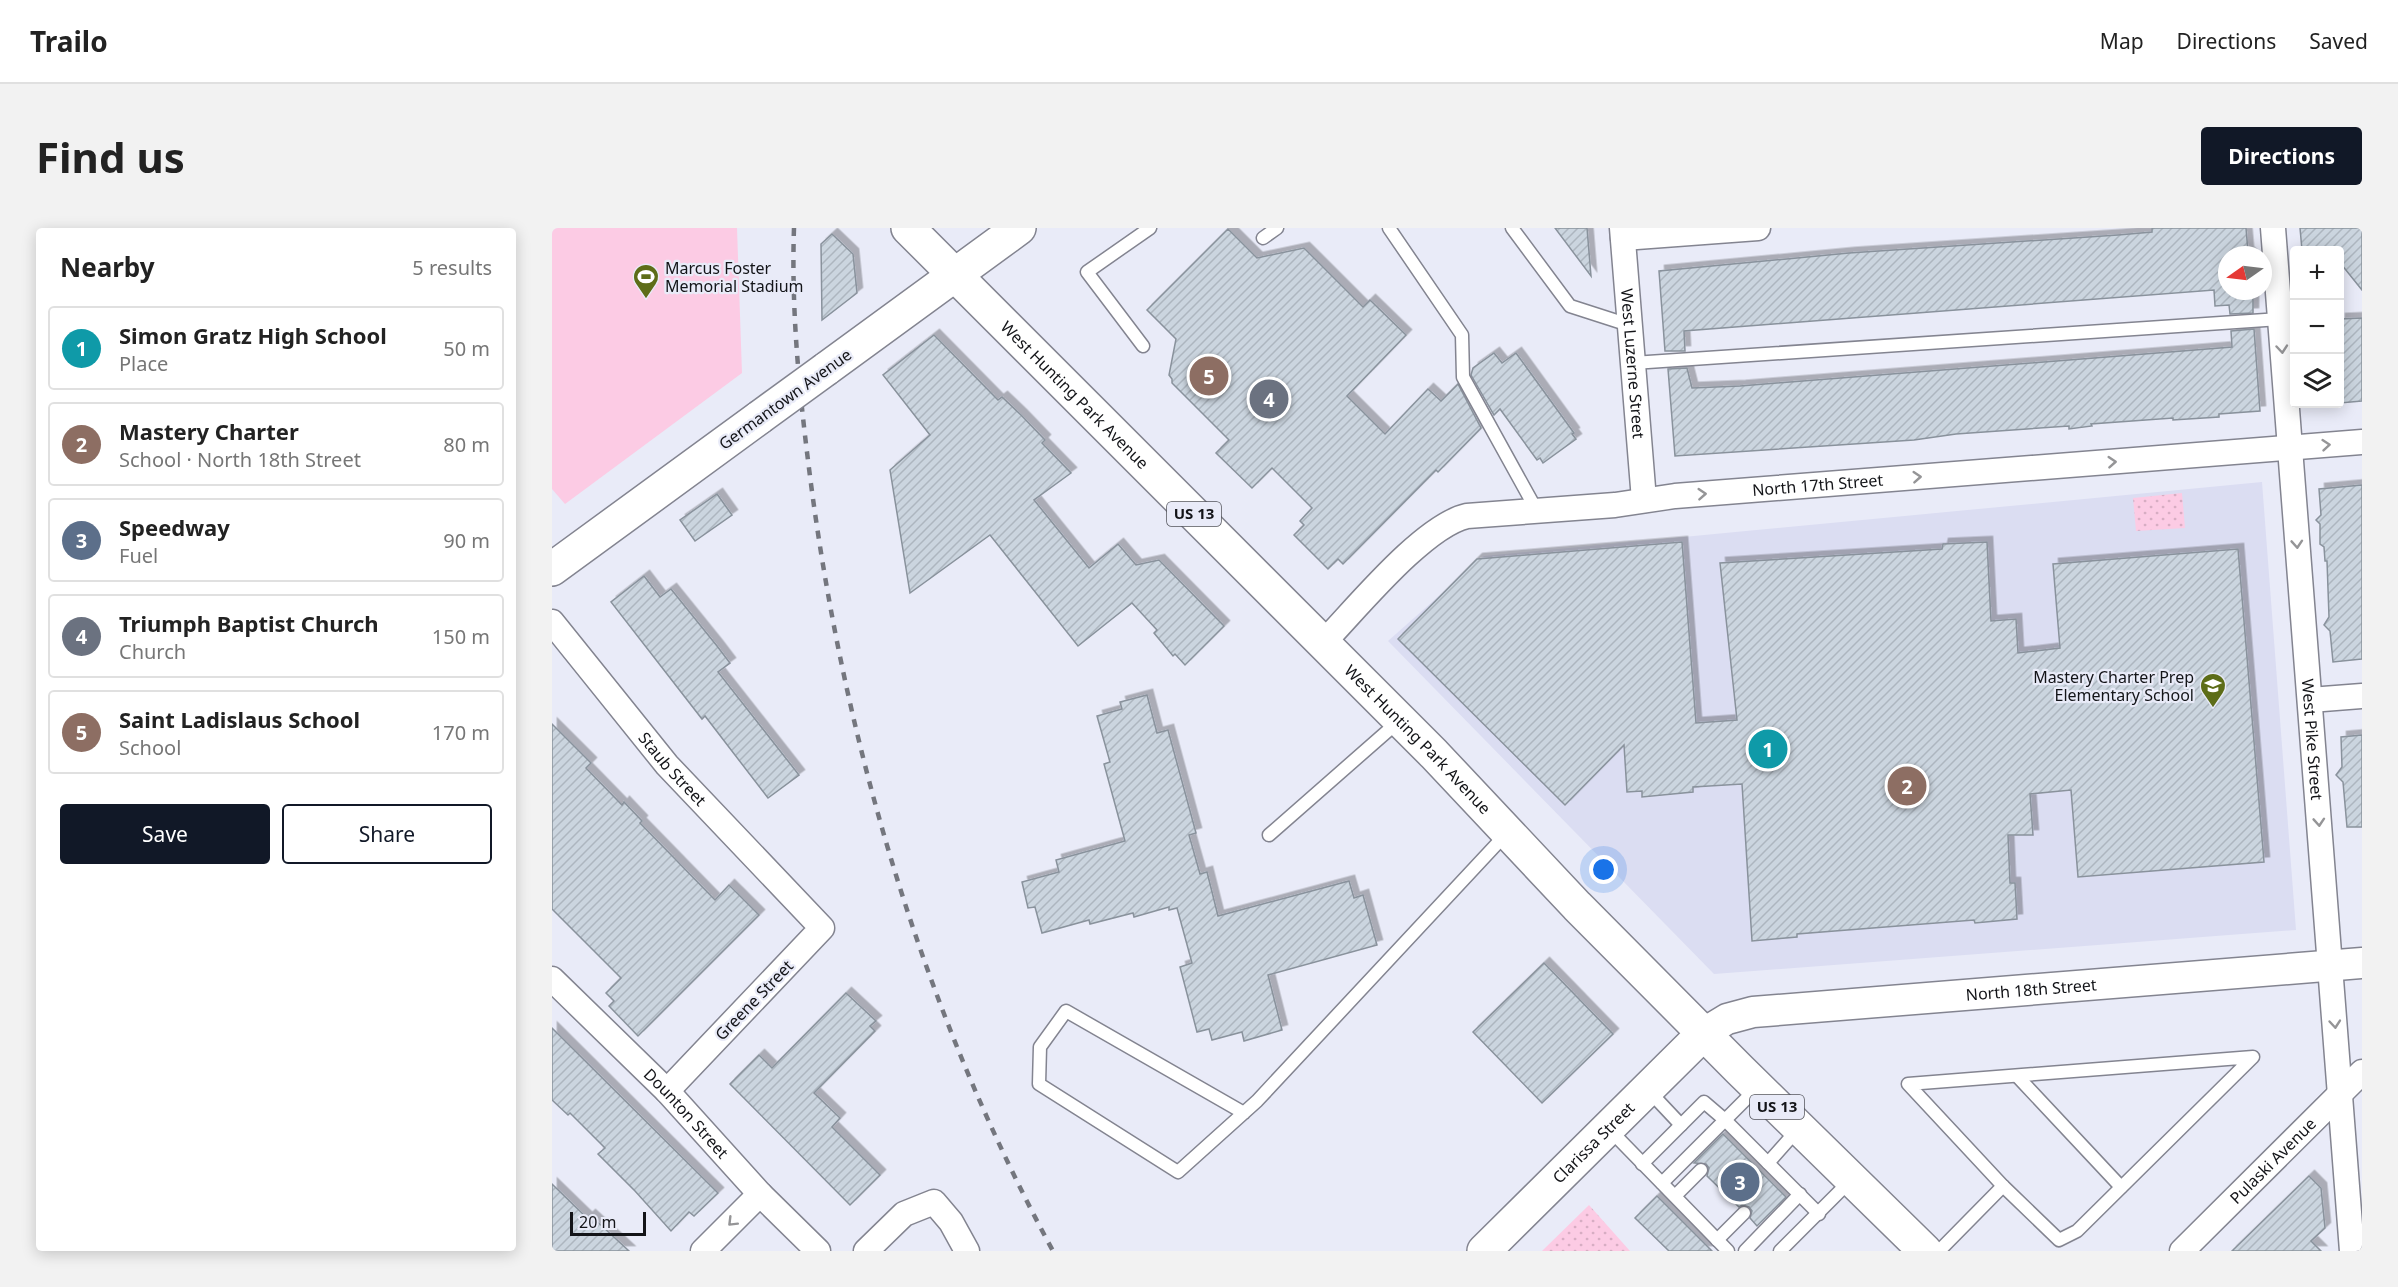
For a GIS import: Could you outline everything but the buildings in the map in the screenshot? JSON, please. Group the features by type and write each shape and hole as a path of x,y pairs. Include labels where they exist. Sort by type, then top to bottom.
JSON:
{"main road":[{"name":"West Hunting Park Avenue","path":"908,228 1400,720 1577,906 1757,1087 1925,1251"},
{"name":"Germantown Avenue","path":"552,569 1019,228"},
{"name":"Clarissa Street","path":"1484,1251 1704,1033"}],"street":[{"path":"1622,233 1758,228"},
{"name":"West Pike Street","path":"2273,228 2340,1093 2356,1220 2352,1251"},
{"name":"West Luzerne Street","path":"1622,233 1644,500"},
{"name":"North 17th Street","path":"1323,643 1406,556 1448,522 1467,516 1675,496 2362,442"},
{"name":"Staub Street","path":"552,622 667,765 803,908"},
{"path":"2310,700 2362,696"},
{"name":"Greene Street","path":"667,1091 822,928 803,908"},
{"name":"North 18th Street","path":"1704,1033 1727,1019 1753,1012 2362,963"},
{"name":"Dounton Street","path":"552,980 667,1091 760,1194 818,1251"},
{"name":"Pulaski Avenue","path":"2182,1251 2362,1072"},
{"path":"703,1251 760,1194"},
{"path":"866,1251 904,1214 934,1202 951,1222 967,1251"}],"lane":[{"path":"1143,346 1088,272 1150,228"},
{"path":"1263,238 1277,228"},
{"path":"1389,228 1462,334 1463,377 1537,511"},
{"path":"1512,228 1570,306 1629,326"},
{"path":"1633,363 2280,319"},
{"path":"1269,835 1400,720"},
{"path":"1244,1113 1066,1011 1040,1047 1039,1084 1178,1172 1244,1113 1508,832"},
{"path":"2253,1057 2077,1231 2059,1240 2003,1186 1908,1084 2253,1057"},
{"path":"2017,1076 2121,1187"},
{"path":"1662,1183 1757,1087"},
{"path":"1648,1089 1681,1125"},
{"path":"1642,1164 1704,1102 1725,1120 1734,1137 1768,1163 1777,1180 1800,1194 1820,1214"},
{"path":"1768,1163 1799,1128"},
{"path":"1608,1129 1728,1251"},
{"path":"1675,1196 1701,1170"},
{"path":"1780,1251 1820,1214 1852,1179"},
{"path":"1939,1251 2003,1186"},
{"path":"1745,1251 1800,1194"},
{"path":"1717,1240 1744,1213"}],"shaded area":[{"name":"Marcus Foster Memorial Stadium","path":"552,228 737,228 742,373 565,504 552,489"},
{"path":"2262,482 2296,930 1714,974 1388,641 1484,556"},
{"path":"2182,493 2185,528 2136,531 2133,498"},
{"path":"1589,1205 1630,1251 1542,1251"}],"railway":[{"path":"794,228 797,356 811,484 826,584 869,781 897,879 929,975 966,1069 1007,1161 1053,1251"}],"place":[{"name":"Marcus Foster Memorial Stadium","path":"646,300"},
{"name":"Saint Ladislaus School","path":"1209,376"},
{"name":"Triumph Baptist Church","path":"1269,399"},
{"name":"Mastery Charter Prep Elementary School","path":"2213,709"},
{"name":"Simon Gratz High School","path":"1768,749"},
{"name":"Mastery Charter","path":"1907,786"},
{"name":"Speedway","path":"1740,1182"}]}
